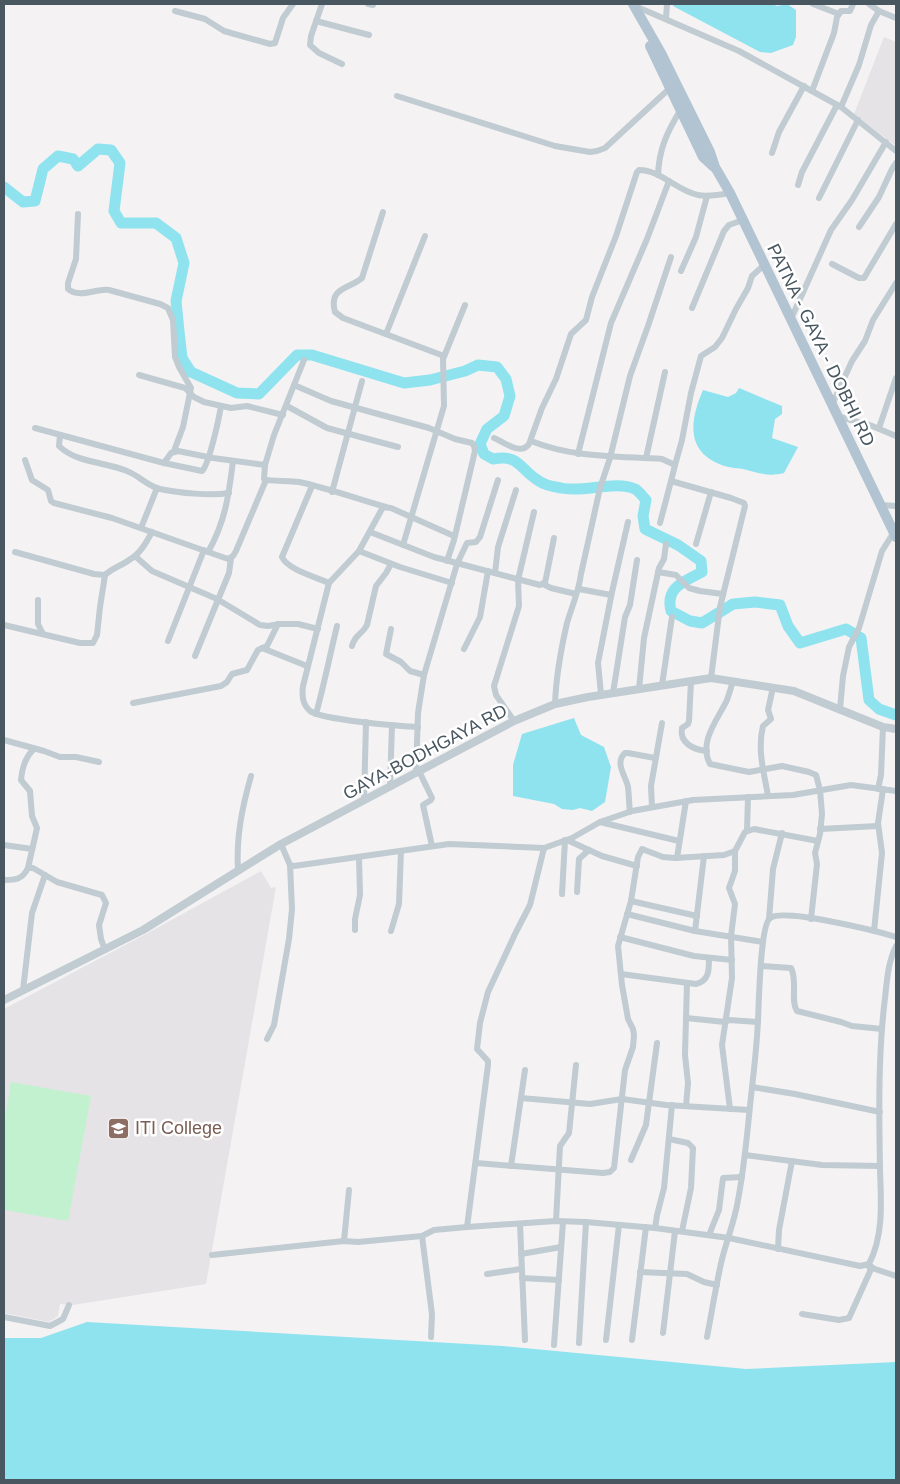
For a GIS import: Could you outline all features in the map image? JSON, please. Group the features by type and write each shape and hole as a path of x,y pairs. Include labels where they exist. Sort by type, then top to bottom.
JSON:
{"main road":[{"name":"PATNA - GAYA - DOBHI RD","path":"624,4 629,8 643,31 703,157 715,167"},
{"name":"PATNA - GAYA - DOBHI RD","path":"634,5 682,95 710,152 715,167 730,193 895,534"}],"street":[{"path":"176,11 205,19 218,28 230,33 270,44 275,43 283,18 293,4"},
{"path":"322,4 311,36 310,45 319,53 342,64"},
{"path":"666,18 667,4"},
{"path":"813,4 838,14"},
{"path":"812,91 834,33 838,14 841,11 850,11 853,4"},
{"path":"870,4 879,11 896,18"},
{"path":"634,5 739,51 804,86 839,106 896,151"},
{"path":"798,185 802,172 839,106 859,65 871,25 879,11"},
{"path":"316,21 369,35"},
{"path":"772,153 779,132 804,86"},
{"path":"397,96 555,146 590,152 597,151 611,143 644,110 670,88"},
{"path":"658,175 662,147 670,126 681,109"},
{"path":"819,198 858,120"},
{"path":"791,320 830,230 852,200 886,142"},
{"path":"859,227 879,198 896,163"},
{"path":"494,438 523,450 526,449 531,441 542,408 556,379 570,334 586,320 592,297 616,236 637,172 643,170 658,175 696,195 707,196 730,193"},
{"path":"578,454 610,323 647,239 669,181"},
{"path":"681,271 696,237 707,196"},
{"path":"383,212 362,278 341,289 334,299 335,312 343,318 444,356"},
{"path":"78,214 77,255 68,283 70,292 81,294 109,290 165,305 170,311 173,320 175,357 190,385 190,392 183,427 174,451 164,463"},
{"path":"692,308 724,231 730,225 743,220"},
{"path":"832,264 859,278 864,278 896,224"},
{"path":"386,334 425,236"},
{"path":"555,704 563,643 578,592 600,488 610,458 633,365 671,257"},
{"path":"660,524 681,445 691,393 701,356 715,347 722,338 746,292 752,276 764,265"},
{"path":"832,405 852,361 866,342 873,320 896,283"},
{"path":"403,545 444,406 444,356 465,305"},
{"path":"196,656 217,599 229,573 231,558 236,551 266,480 264,476 265,465 274,435 304,360"},
{"path":"646,458 664,372"},
{"path":"139,375 186,388 198,400 231,408 247,406 283,414"},
{"path":"879,428 896,378"},
{"path":"332,492 362,381"},
{"path":"294,385 325,399 355,409 437,430 455,439 472,444 476,449 447,561"},
{"path":"35,428 164,463 202,471 206,466 221,406"},
{"path":"286,406 327,428 398,448"},
{"path":"837,416 879,428 896,436"},
{"path":"60,435 60,446 65,450 78,456 126,470 157,488 214,494 229,493"},
{"path":"531,441 548,448 578,454 610,458 662,459 675,466"},
{"path":"174,451 265,465"},
{"path":"25,460 32,480 48,490 51,501 54,503 112,518 231,558"},
{"path":"168,641 190,586 222,522 229,493 233,461"},
{"path":"266,480 285,480 386,506 454,536"},
{"path":"432,846 423,805 432,798 418,772 419,706 424,675 457,564 467,543 476,542 480,537 498,480"},
{"path":"671,481 741,501 745,506 717,620 711,678"},
{"path":"312,486 282,557 285,562 294,568 329,583"},
{"path":"141,528 157,488"},
{"path":"464,649 480,617 496,554 516,490"},
{"path":"696,544 711,492"},
{"path":"881,504 896,506"},
{"path":"386,506 380,510 359,552 329,583 307,666 302,697 307,708 316,714 366,722 418,727"},
{"path":"514,721 496,695 494,686 519,606 518,580 534,512"},
{"path":"601,694 598,663 628,522"},
{"path":"4,625 86,644 93,643 97,635 105,575 112,568 135,556 144,547 152,532"},
{"path":"370,532 447,561 518,580 538,585 543,584 551,588 611,595"},
{"path":"840,709 844,668 849,648 856,634 882,551 895,534"},
{"path":"543,584 546,578 554,538"},
{"path":"639,689 646,632 658,572 664,559 666,544"},
{"path":"15,552 94,574 105,575"},
{"path":"359,552 390,564 452,583"},
{"path":"135,556 152,571 217,599 260,625 298,624 318,629"},
{"path":"613,693 625,617 630,605 637,560"},
{"path":"352,646 354,638 366,626 377,584 386,573 390,564"},
{"path":"658,572 676,575 683,583 700,591 723,594"},
{"path":"38,600 38,624 43,634"},
{"path":"662,685 672,617"},
{"path":"133,703 221,686 227,682 232,674 247,670 258,650 267,646 278,624"},
{"path":"316,714 325,685 327,666 337,626"},
{"path":"390,629 386,654 401,662 410,671 424,675"},
{"path":"262,648 307,666"},
{"name":"GAYA-BODHGAYA RD","path":"4,1000 143,930 281,844 514,721 555,704 601,694 711,678 802,693 883,727 896,729"},
{"path":"691,681 689,721 682,728 681,734 692,748 707,751"},
{"path":"733,681 727,701 710,731 707,751 710,764 745,772 779,766 813,772 817,778 822,807 815,853 817,864 810,919"},
{"path":"768,796 762,770 762,729 765,723 771,719 768,710 773,687"},
{"path":"364,801 366,722"},
{"path":"652,807 651,786 662,723"},
{"path":"390,787 392,725"},
{"path":"874,931 882,853 878,826 883,727"},
{"path":"4,740 34,748 60,758 76,757 99,762"},
{"path":"4,880 23,877 28,868 37,828 32,816 32,795 29,788 21,780 24,765 34,748"},
{"path":"630,812 628,789 620,767 621,757 628,753 655,758"},
{"path":"238,870 239,823 251,776"},
{"path":"290,865 305,865 460,843 544,848 566,840 600,822 630,812 686,801 792,795 851,785 896,791"},
{"path":"730,1109 730,1096 722,1056 722,1037 731,986 731,936 735,904 729,888 735,871 735,851 748,830 748,797"},
{"path":"677,858 686,801"},
{"path":"600,822 679,840"},
{"path":"820,829 878,826"},
{"path":"748,830 782,833 802,839 818,841"},
{"path":"707,1337 742,1177 758,1022 763,942 769,919 773,870 782,833"},
{"path":"566,840 615,860 636,866"},
{"path":"562,894 566,840"},
{"path":"267,1039 274,1025 289,939 292,909 290,865 281,844"},
{"path":"4,845 32,849"},
{"path":"467,1226 488,1066 488,1061 477,1049 480,1023 493,981 534,895 544,848"},
{"path":"476,1163 559,1171 603,1173 612,1171 615,1163 625,1070 633,1047 634,1035 627,1012 618,950 631,901 639,854 642,849 663,856 677,858 724,855 735,851"},
{"path":"577,892 579,859 589,850"},
{"path":"390,931 399,904 401,851"},
{"path":"695,931 704,856"},
{"path":"355,930 355,919 360,895 359,857"},
{"path":"28,868 33,868 57,882 102,895 106,903 99,930 105,950"},
{"path":"24,990 32,913 45,875"},
{"path":"631,901 697,916"},
{"path":"627,914 695,931 763,942"},
{"path":"769,919 782,916 810,919 896,937"},
{"path":"620,937 709,959 732,960"},
{"path":"802,1314 840,1320 850,1318 877,1241 881,1214 880,1112 882,1029 889,969 896,946"},
{"path":"621,974 696,984 705,980 709,959"},
{"path":"761,966 791,968 794,980 794,1006 797,1010 852,1026 882,1029"},
{"path":"686,1106 688,1082 685,1055 687,983"},
{"path":"686,1018 725,1022 729,1020 758,1022"},
{"path":"631,1160 646,1125 657,1043"},
{"path":"554,1345 561,1247 560,1146 570,1133 576,1065"},
{"path":"512,1166 525,1070"},
{"path":"752,1087 880,1112"},
{"path":"521,1098 597,1104 622,1099 648,1103 750,1110"},
{"path":"655,1228 664,1188 672,1105"},
{"path":"663,1334 670,1274 678,1231 691,1188 693,1148 688,1143 669,1139"},
{"path":"745,1155 832,1165 880,1166"},
{"path":"778,1249 779,1230 792,1161"},
{"path":"708,1235 721,1203 723,1178 742,1177"},
{"path":"344,1241 349,1190"},
{"path":"212,1255 344,1241 358,1242 422,1236 434,1230 467,1226 560,1221 646,1227 728,1238 860,1266 869,1266 896,1276"},
{"path":"579,1343 586,1222"},
{"path":"520,1224 524,1340"},
{"path":"606,1340 619,1225"},
{"path":"632,1340 646,1227"},
{"path":"422,1236 432,1314 431,1337"},
{"path":"520,1254 561,1247"},
{"path":"487,1274 521,1269"},
{"path":"640,1272 691,1275 704,1282 717,1285"},
{"path":"522,1278 559,1280"},
{"path":"4,1317 50,1326 63,1319 68,1305"}],"shaded area":[{"path":"884,37 896,42 896,146 854,114"},
{"name":"ITI College","path":"261,871 271,888 276,887 206,1284 73,1305 60,1304 58,1316 49,1322 4,1313 4,1009"}],"green space":[{"path":"11,1082 91,1096 68,1221 4,1210 4,1125"}],"water":[{"path":"674,4 772,4 777,6 787,4 796,10 796,37 793,45 771,53 760,52 673,6"},
{"path":"739,388 782,406 782,414 775,419 772,438 798,447 784,473 764,474 717,463 707,457 695,441 694,421 703,390 728,397 736,393"},
{"path":"574,718 581,735 604,747 611,767 605,802 592,811 580,808 573,810 562,809 554,804 513,796 513,765 522,734"},
{"path":"87,1322 503,1346 746,1369 896,1362 896,1480 4,1480 4,1338 41,1338"}],"waterway":[{"path":"4,187 23,202 35,201 43,169 58,156 73,159 78,166 98,149 111,150 120,163 114,211 121,223 156,223 176,238 184,263 176,301 182,358 191,372 237,393 259,394 297,355 312,355 404,383 430,380 465,371 478,365 497,367 506,379 510,396 504,416 487,429 480,444 484,454 493,459 502,458 514,461 544,484 570,489 619,486 636,490 646,500 643,516 645,529 678,545 701,561 702,572 683,582 673,591 670,603 671,611 690,621 702,623 733,604 755,602 780,605 788,626 800,643 846,629 861,638 869,700 879,709 896,715"}],"place":[{"name":"ITI College","path":"119,1128"}]}
